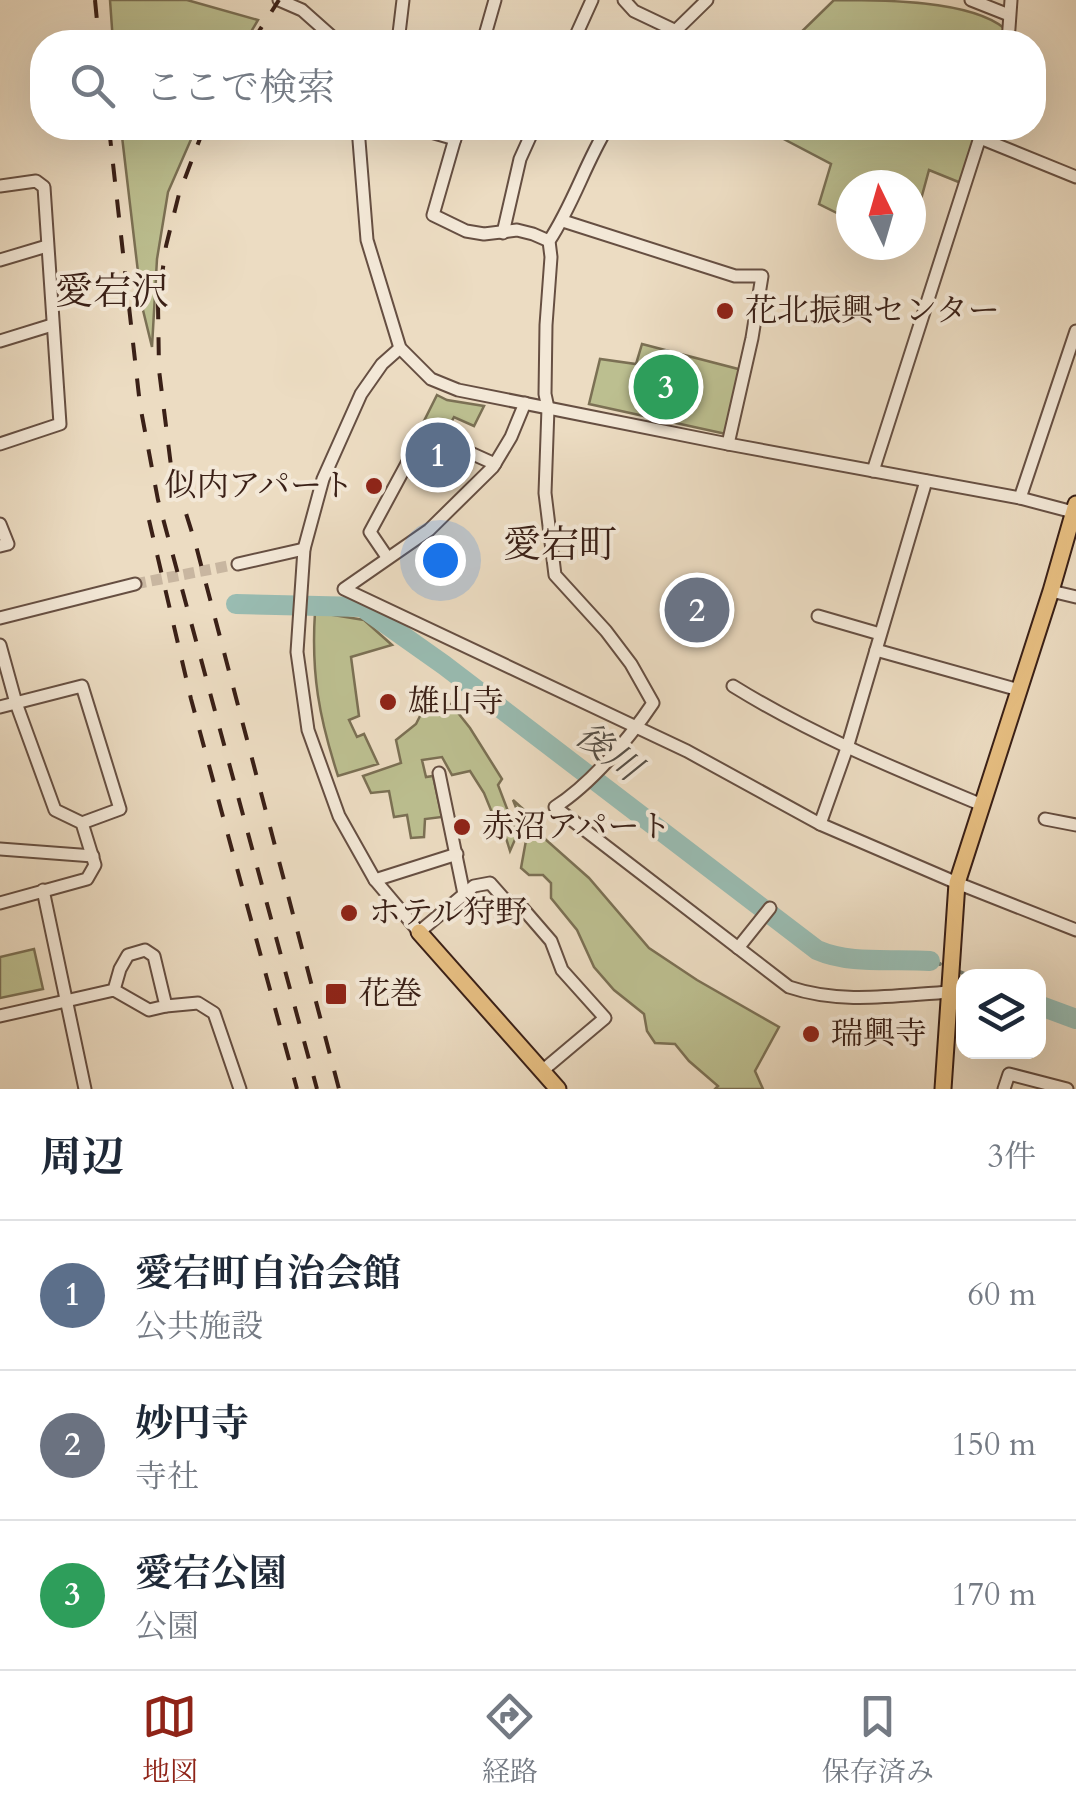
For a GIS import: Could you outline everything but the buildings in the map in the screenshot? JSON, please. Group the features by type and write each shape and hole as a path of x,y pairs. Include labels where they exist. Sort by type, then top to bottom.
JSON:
{"main road":[{"path":"943,1089 957,883 1075,508"},
{"path":"419,932 556,1087"}],"street":[{"path":"279,0 302,10 324,30"},
{"path":"399,30 403,0"},
{"path":"487,30 496,0"},
{"path":"578,30 592,0"},
{"path":"624,0 634,11 674,30 707,0"},
{"path":"970,0 1008,15"},
{"path":"1008,30 1011,0"},
{"path":"359,140 367,240 400,348 431,379 458,390 1075,508"},
{"path":"455,140 433,215 466,231 516,230 549,241"},
{"path":"503,233 520,159 529,140"},
{"path":"600,140 563,221 549,241 546,492 555,575 606,631 653,703 637,727 577,793 554,808 790,987 814,996 850,998 951,992"},
{"path":"872,471 980,140"},
{"path":"997,140 1076,177"},
{"path":"0,186 36,181 44,187 60,424 0,444"},
{"path":"563,221 734,276 762,276 728,444"},
{"path":"0,260 48,246"},
{"path":"0,341 52,325"},
{"path":"1020,498 1076,330"},
{"path":"400,348 382,364 361,394 323,479 304,548 296,652 308,730 339,816 375,880 419,932 474,886 490,884 506,902 519,904 551,941 562,970 605,1018 542,1071"},
{"path":"525,403 495,464 429,530 344,588 688,750 820,824 1076,930"},
{"path":"388,556 370,532 424,432 495,464"},
{"path":"820,824 926,481"},
{"path":"0,524 8,544 0,546"},
{"path":"238,564 304,548"},
{"path":"0,618 135,584"},
{"path":"1050,591 1076,597"},
{"path":"818,616 880,634"},
{"path":"0,644 16,703 55,810 82,823 120,809 82,686 16,703 0,707"},
{"path":"876,650 1019,690"},
{"path":"733,686 780,716 846,748 982,805"},
{"path":"439,773 464,894"},
{"path":"1045,819 1076,825"},
{"path":"0,903 87,879 95,864 82,823"},
{"path":"0,850 92,856"},
{"path":"375,880 456,854"},
{"path":"43,890 85,1089"},
{"path":"738,948 766,914"},
{"path":"114,990 128,955 145,950 154,956 166,1006"},
{"path":"0,1016 114,990 149,1010 198,1002 214,1013 240,1089"},
{"path":"1004,1089 1008,1074 1067,1089"}],"green space":[{"path":"110,0 187,0 258,20 252,30 112,30"},
{"path":"834,0 948,7 989,19 1004,28 1004,30 803,30"},
{"path":"122,140 191,140 168,192 157,259 152,347 142,306"},
{"path":"786,140 974,140 961,183 929,170 926,181 926,170 836,170 836,212 819,204 831,164"},
{"path":"642,344 742,370 726,434 589,404 600,359 636,364"},
{"path":"437,395 484,406 474,426 454,417 442,433 423,423"},
{"path":"315,612 364,620 392,645 351,657 359,716 349,720 357,737 364,734 378,764 338,776 318,695"},
{"path":"451,704 502,779 498,785 517,835 510,851 501,822 495,820 470,771 452,775 442,757 422,760 426,777 433,776 442,817 425,819 424,837 411,838 407,815 394,817 389,791 371,793 363,776 401,763 396,740 416,724 422,712"},
{"path":"513,800 531,816 545,839 589,878 649,948 779,1027 755,1071 763,1089 715,1089 718,1086 675,1044 655,1043 647,1031 644,1014 614,990 594,967 577,930 551,898 551,883 543,875 529,875 521,868 527,835"},
{"path":"34,949 43,989 0,998 0,957"}],"waterway":[{"name":"後川","path":"236,604 362,607 444,665 817,950 858,959 930,961"},
{"name":"後川","path":"930,961 940,964"},
{"name":"後川","path":"1046,1008 1076,1019"}],"tunnel":[{"path":"135,584 238,564"}],"railway":[{"path":"95,0 98,30"},
{"path":"260,30 279,0"},
{"path":"110,140 140,405 158,500 317,1089"},
{"path":"199,140 179,194 166,246 158,304 159,370 171,466 195,542 339,1089"},
{"path":"149,520 191,699 297,1089"}],"place":[{"name":"花北振興センター","path":"725,311"},
{"name":"愛宕公園","path":"666,387"},
{"name":"愛宕町自治会館","path":"438,455"},
{"name":"似内アパート","path":"374,486"},
{"name":"妙円寺","path":"697,610"},
{"name":"雄山寺","path":"388,702"},
{"name":"赤沼アパート","path":"462,827"},
{"name":"ホテル狩野","path":"349,913"},
{"name":"花巻","path":"336,994"},
{"name":"瑞興寺","path":"811,1034"}],"district":[{"name":"愛宕沢","path":"112,292"},
{"name":"愛宕町","path":"560,545"}]}
